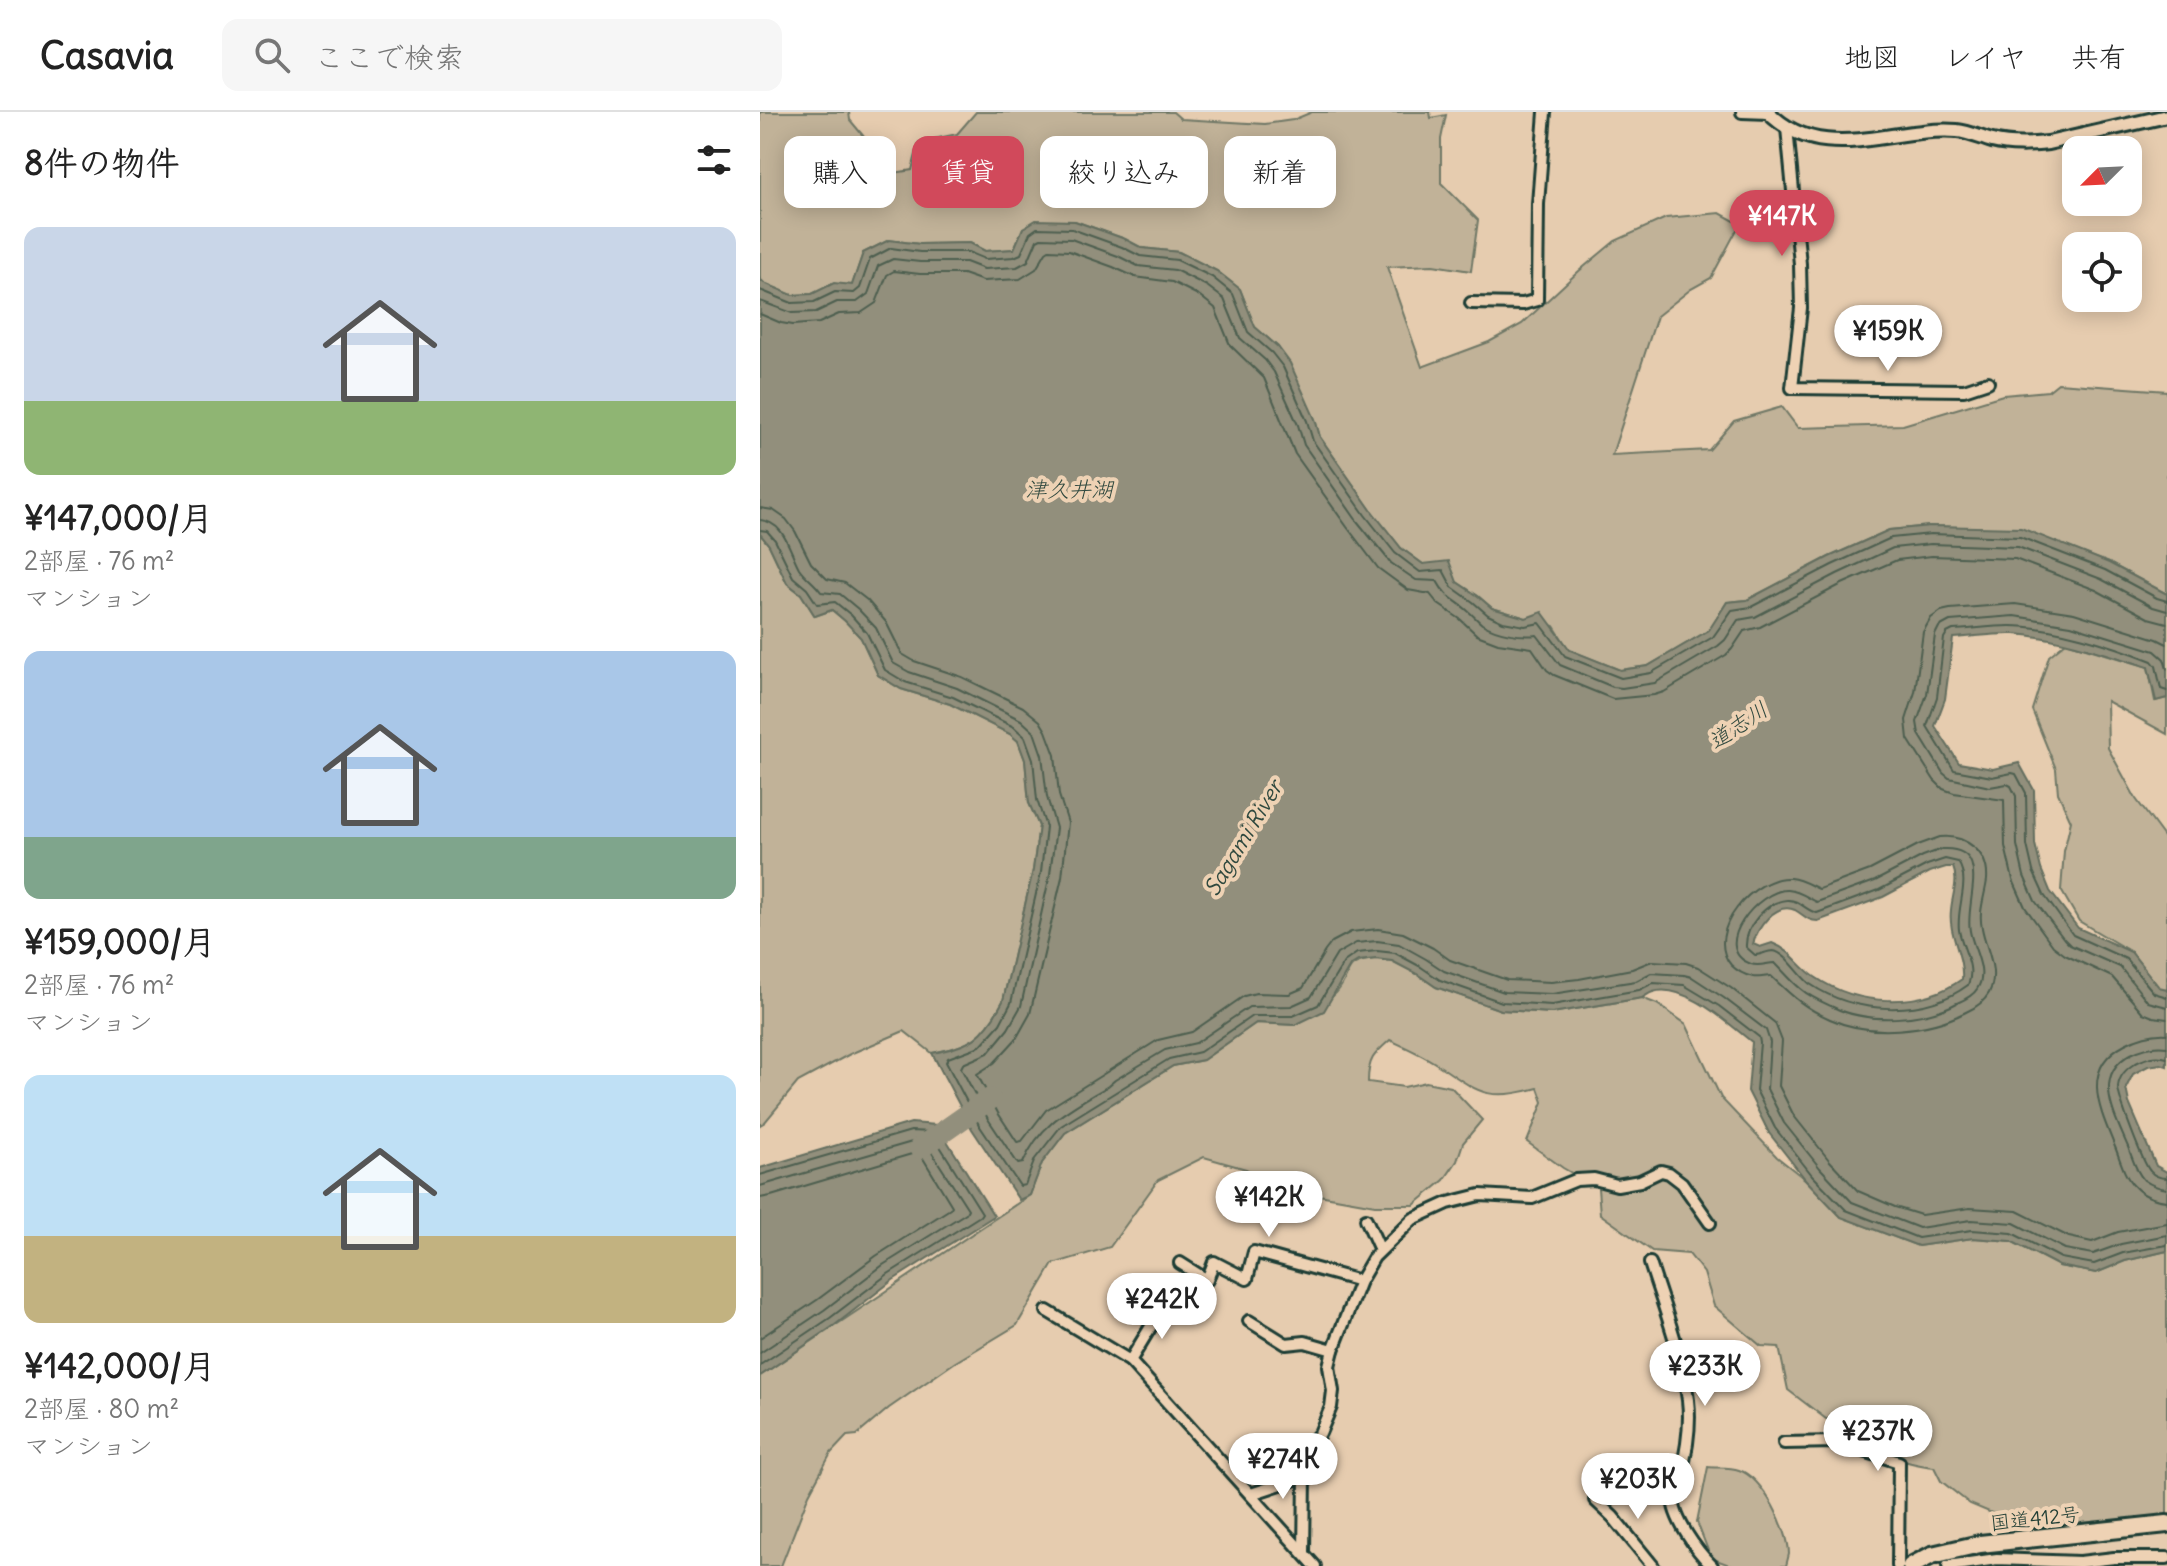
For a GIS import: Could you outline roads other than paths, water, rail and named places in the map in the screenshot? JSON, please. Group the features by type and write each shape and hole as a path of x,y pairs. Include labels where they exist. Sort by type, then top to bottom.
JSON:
{"highway":[{"name":"国道412号","path":"1911,1566 1932,1555 1980,1544 2167,1524"}],"street":[{"path":"1471,303 1523,304 1537,300 1538,204 1545,112"},
{"path":"1742,112 1768,113 1799,135 1828,142 1959,131 2001,143 2029,145 2167,116"},
{"path":"1787,128 1801,308 1792,388 1964,390 1988,382"},
{"path":"1304,1553 1308,1447 1320,1433 1331,1407 1333,1391 1329,1366 1333,1350 1360,1281 1374,1257 1413,1219 1448,1203 1480,1195 1532,1198 1576,1180 1594,1179 1617,1185 1640,1181 1661,1171 1682,1183 1710,1223"},
{"path":"1366,1219 1380,1250"},
{"path":"1180,1263 1207,1280 1214,1262 1247,1279 1254,1252 1360,1281"},
{"path":"1650,1263 1682,1365 1688,1404 1688,1439 1673,1496 1692,1545 1712,1566"},
{"path":"1130,1361 1165,1303"},
{"path":"1047,1311 1130,1361 1315,1566"},
{"path":"1249,1321 1286,1344 1305,1342 1333,1350"},
{"path":"1784,1443 1836,1442 1899,1462 1898,1566"},
{"path":"1251,1494 1305,1476"},
{"path":"1595,1500 1653,1566"},
{"path":"1948,1566 1997,1559 2080,1562 2167,1558"}],"water":[{"name":"津久井湖","path":"1036,220 1075,221 1142,248 1179,252 1217,271 1240,289 1255,327 1278,347 1290,363 1320,437 1401,548 1423,564 1449,561 1457,582 1492,608 1526,618 1542,612 1570,650 1620,670 1648,666 1709,630 1727,602 1747,600 1889,530 1930,526 2021,528 2109,563 2167,594 2167,698 2156,701 2148,667 2082,647 2015,634 1953,638 1945,699 1935,726 1959,763 1993,769 2019,763 2034,790 2035,844 2050,891 2078,928 2131,952 2159,987 2167,989 2167,1066 2148,1066 2133,1074 2126,1088 2129,1103 2156,1166 2167,1172 2167,1251 2125,1261 2096,1273 2059,1266 2011,1241 1973,1238 1918,1246 1841,1217 1806,1180 1769,1133 1748,1091 1752,1042 1706,1006 1678,993 1665,991 1652,992 1642,998 1552,1013 1501,1010 1436,987 1392,961 1376,959 1358,961 1350,966 1324,1011 1295,1025 1256,1023 1203,1060 1173,1066 1065,1133 1042,1163 1030,1195 1019,1200 972,1129 932,1053 957,1047 975,1038 990,1023 1003,1001 1033,870 1039,826 1029,803 1025,760 1018,741 1010,734 950,704 901,689 878,675 861,638 845,621 832,610 815,616 801,594 787,583 769,545 760,534 760,279 792,295 812,294 834,283 852,285 863,253 889,240 920,244 970,243 985,251 1014,249 1023,228","holes":["1953,867 1955,883 1951,919 1962,979 1946,989 1909,999 1889,1000 1850,994 1815,977 1779,946 1772,943 1760,947 1753,944 1763,924 1781,909 1795,910 1808,919 1818,921 1883,897 1930,872"]},
{"path":"911,1123 937,1125 994,1216 893,1280 835,1325 760,1376 760,1168"}],"waterway":[{"name":"Sagami River","path":"920,1148 990,1099"}],"water label":[{"name":"道志川","path":"1738,725"}]}
